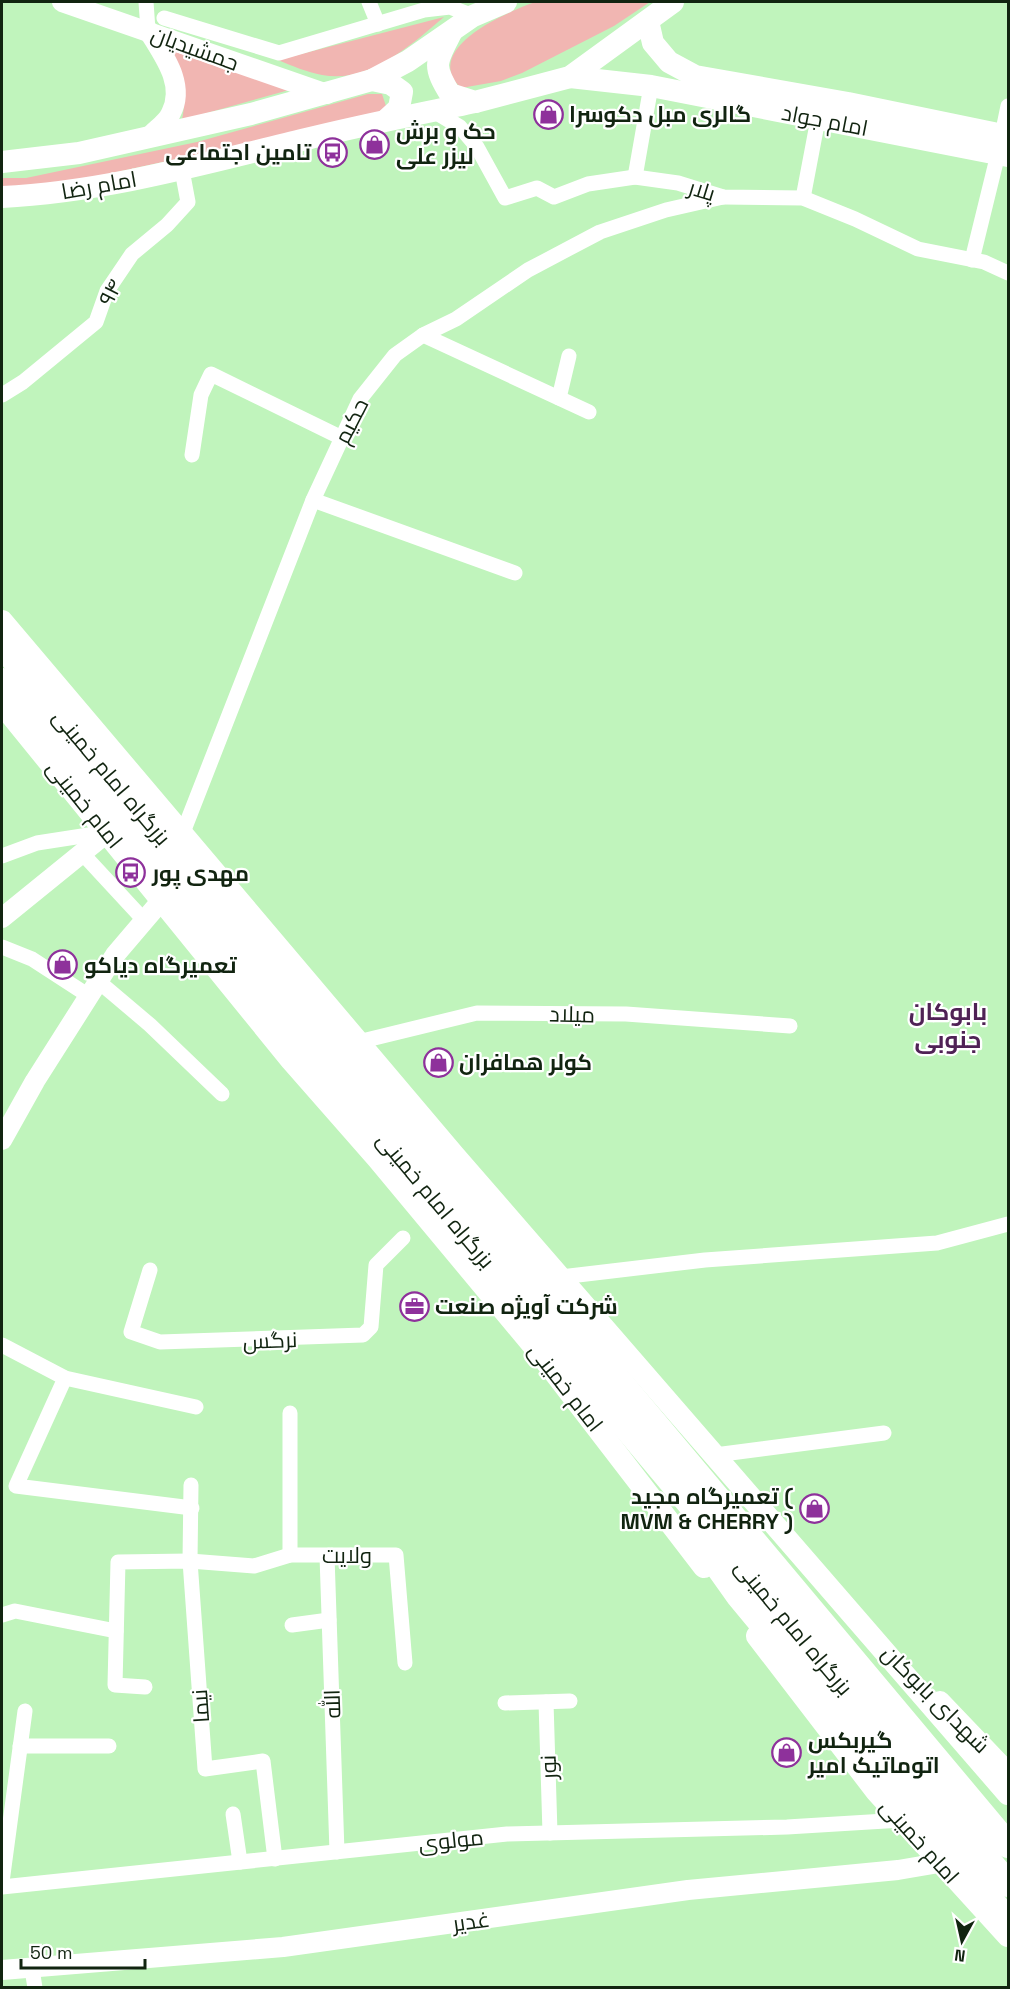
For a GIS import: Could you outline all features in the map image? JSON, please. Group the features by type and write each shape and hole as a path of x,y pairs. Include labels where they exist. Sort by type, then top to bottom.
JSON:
{"highway":[{"name":"بزرگراه امام خمینی","path":"2,645 583,1357 1008,1884"},
{"name":"بزرگراه امام خمینی","path":"2,681 583,1357 1008,1845"},
{"path":"583,1357 1008,1825"},
{"path":"583,1357 739,1596 1008,1921"}],"main road":[{"name":"امام رضا","path":"2,162 79,153 152,134 251,114 372,80 408,61 472,16 506,2"},
{"path":"570,77 673,2"},
{"name":"امام جواد","path":"648,21 653,43 669,62 695,76 848,103 1004,145"},
{"path":"452,31 439,55 437,73 450,94 475,102"},
{"name":"امام رضا","path":"2,197 52,194 182,170 387,119 475,102 570,77"},
{"name":"امام جواد","path":"570,77 651,86 818,119 1004,145"},
{"path":"372,80 391,84 402,92 399,108 387,119"},
{"path":"2,212 52,194"},
{"path":"2,621 412,1106 1008,1794"},
{"name":"امام خمینی","path":"2,704 291,1060 365,1144 541,1355 876,1791 939,1863 1008,1936"},
{"path":"365,1144 412,1106"}],"street":[{"name":"جمشیدیان","path":"62,2 327,94"},
{"path":"146,2 148,30 176,81 176,101 171,115 152,134"},
{"path":"369,2 378,24"},
{"path":"165,18 279,53 424,10 450,7 472,16"},
{"path":"635,177 651,86"},
{"path":"972,260 1004,145 1008,106"},
{"name":"پلار","path":"432,110 460,127 477,147 505,198 537,188 554,197 588,184 635,177 678,183 723,197 803,198 855,219 918,249 972,260 1008,273"},
{"path":"803,198 818,119"},
{"name":"۹۴","path":"2,395 23,382 96,322 107,291 132,254 167,225 188,202 182,170"},
{"name":"حکیم","path":"182,835 313,500 360,399 395,355 423,334 456,319 528,270 600,232 666,210 723,197"},
{"path":"423,334 589,412"},
{"path":"559,398 569,356"},
{"path":"192,455 201,395 211,374 342,438"},
{"path":"313,500 515,573"},
{"path":"2,918 108,832"},
{"path":"2,856 37,843 108,832"},
{"path":"81,852 143,919"},
{"path":"2,1140 94,989 143,919 161,901"},
{"path":"2,947 94,989 150,1025 222,1094"},
{"name":"میلاد","path":"358,1042 477,1012 626,1014 790,1026"},
{"path":"561,1277 705,1260 937,1243 1008,1224"},
{"name":"نرگس","path":"150,1270 131,1332 160,1342 363,1335 372,1327 376,1264 403,1239"},
{"path":"2,1345 65,1378 196,1407"},
{"path":"65,1378 16,1486 192,1508"},
{"path":"290,1413 290,1555"},
{"path":"715,1455 884,1433"},
{"name":"نیما","path":"191,1485 190,1561 205,1768 263,1761 275,1859"},
{"name":"ولایت","path":"116,1631 118,1562 190,1561 254,1566 290,1555 396,1555 405,1663"},
{"name":"الله","path":"327,1556 337,1852"},
{"path":"2,1615 15,1611 116,1631 115,1685 145,1687"},
{"path":"292,1625 329,1620"},
{"name":"شهدای بابوکان","path":"863,1627 948,1708 1008,1772"},
{"path":"505,1703 570,1701"},
{"name":"نور","path":"546,1702 550,1833"},
{"path":"2,1882 25,1711"},
{"path":"20,1746 109,1746"},
{"path":"233,1814 240,1862"},
{"name":"مولوی","path":"2,1887 507,1834 902,1820"},
{"name":"غدیر","path":"2,1970 33,1978 283,1947 688,1890 898,1870 939,1863"}],"shaded area":[{"path":"535,2 650,2 614,26 522,73 501,81 461,88 451,74 451,60 459,46 488,23"},
{"path":"444,17 388,60 356,74 322,75 278,60"},
{"path":"168,48 289,90 182,120 183,82 178,65"},
{"path":"368,94 382,94 386,106 376,115 76,181 2,187 2,178 26,178 197,142"}],"place":[{"name":"گالری مبل دکوسرا","path":"548,114"},
{"name":"حک و برش لیزر علی","path":"375,144"},
{"name":"تامین اجتماعی","path":"332,152"},
{"name":"مهدی پور","path":"131,873"},
{"name":"تعمیرگاه دیاکو","path":"63,965"},
{"name":"کولر همافران","path":"438,1062"},
{"name":"شرکت آویژه صنعت","path":"414,1306"},
{"name":"تعمیرگاه مجید ( MVM & CHERRY )","path":"814,1509"},
{"name":"گیربکس اتوماتیک امیر","path":"787,1753"}],"district":[{"name":"بابوکان جنوبی","path":"948,1025"}]}
